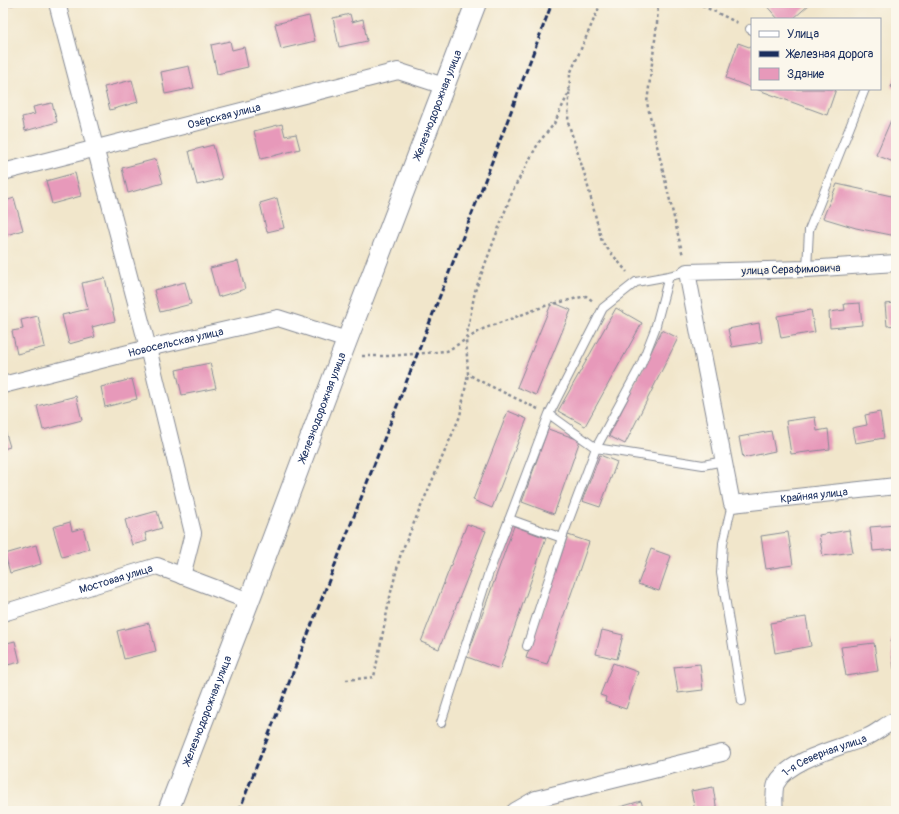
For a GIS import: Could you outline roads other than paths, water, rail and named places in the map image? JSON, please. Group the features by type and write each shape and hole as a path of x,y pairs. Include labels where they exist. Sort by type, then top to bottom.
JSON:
{"street":[{"path":"57,3 148,348 193,533 182,576"},
{"name":"Железнодорожная улица","path":"168,811 476,3"},
{"name":"Озёрская улица","path":"3,172 398,71 444,86"},
{"name":"улица Серафимовича","path":"687,272 807,269 896,263"},
{"path":"687,272 732,504"},
{"name":"Новосельская улица","path":"3,384 278,318 344,348"},
{"name":"Крайняя улица","path":"732,504 896,486"},
{"name":"Мостовая улица","path":"3,613 157,566 249,601"},
{"name":"1-я Северная улица","path":"775,809 776,785 784,772 802,762 869,736 896,720"},
{"path":"515,811 536,799 722,753"}],"lane":[{"path":"807,269 809,230 865,90"},
{"path":"441,723 488,575 549,414 603,308 636,282 687,272"},
{"path":"527,646 562,538 596,448 641,365 655,328 669,276"},
{"path":"549,414 596,448 703,465 724,461"},
{"path":"732,504 722,543 721,573 742,701"},
{"path":"509,519 562,538"}],"railway":[{"path":"239,811 482,188 552,3"}]}
